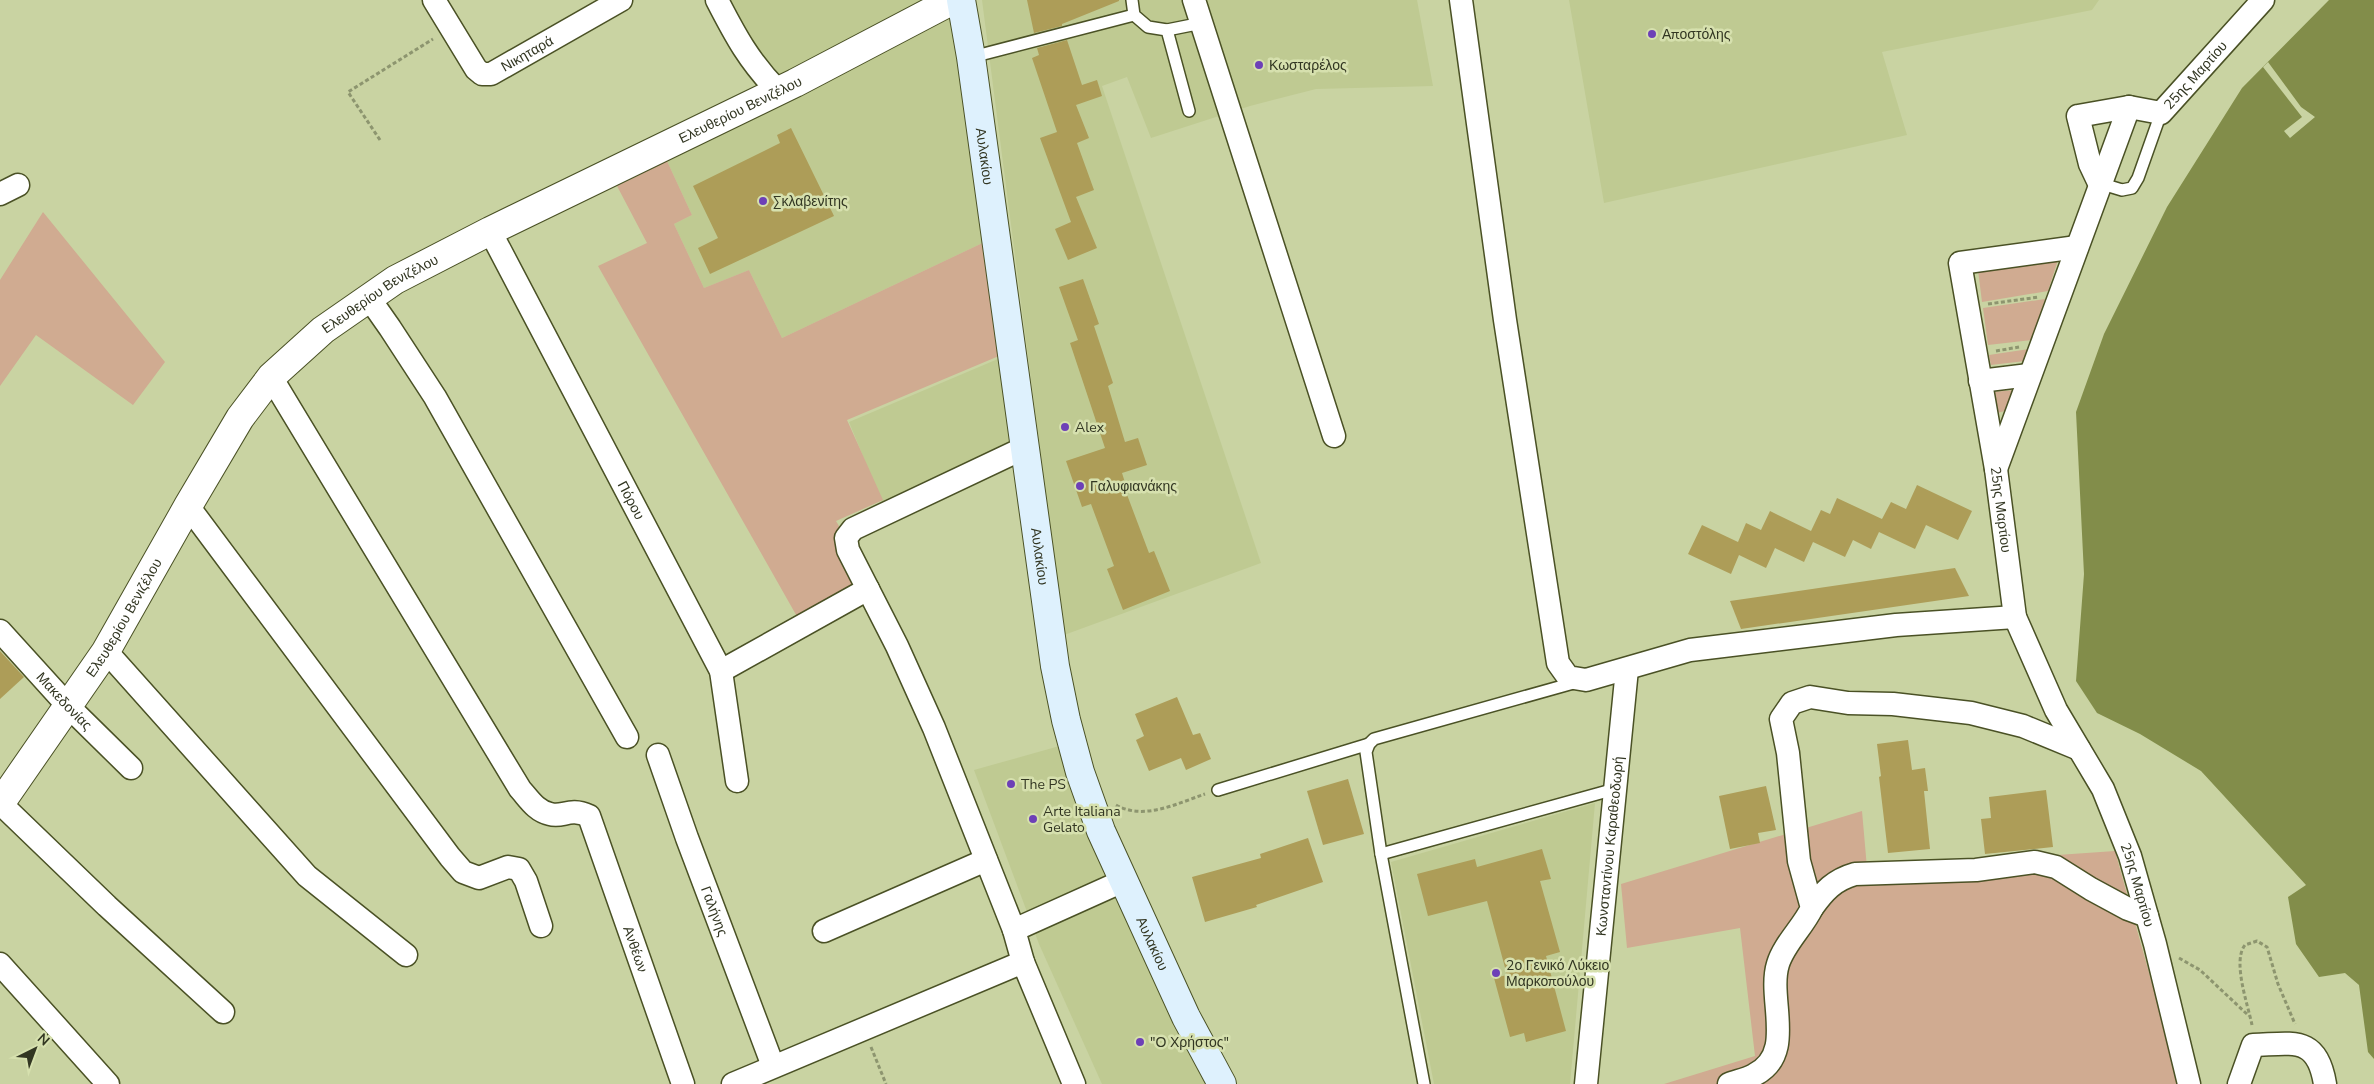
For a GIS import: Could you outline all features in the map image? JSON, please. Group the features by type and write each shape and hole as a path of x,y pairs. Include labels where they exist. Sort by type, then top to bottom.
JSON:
{"main road":[{"name":"Αυλακίου","path":"961,0 971,57 1055,666 1066,720 1101,831 1186,1017 1222,1084"}],"street":[{"name":"Νικηταρά","path":"434,0 476,69 482,74 491,74 621,0"},
{"path":"717,0 736,37 755,67 778,91"},
{"name":"Ελευθερίου Βενιζέλου","path":"0,803 69,707 106,651 240,418 271,378 323,330 395,280 490,231 778,91 953,0"},
{"path":"1194,0 1334,436"},
{"path":"1461,0 1505,320 1558,663 1568,677 1586,680 1690,650 1896,625 2015,617"},
{"name":"25ης Μαρτίου","path":"2189,1084 2148,916 2130,856 2106,798 2056,710 2015,617 1996,468 2099,183 2129,107 2161,113 2263,0"},
{"path":"2099,183 2090,164 2078,116 2129,107"},
{"name":"Πόρου","path":"490,231 721,672 737,781"},
{"path":"1996,468 1960,263 2077,247"},
{"path":"369,298 434,397 627,737"},
{"path":"1980,381 2030,375"},
{"name":"Ανθέων","path":"271,378 520,789 533,805 552,815 577,810 589,816 683,1084"},
{"path":"1024,448 853,529 846,538 848,550 897,646 934,728 1014,930 1023,962 1074,1084"},
{"path":"188,506 450,857 463,872 479,878 508,867 519,869 526,880 541,926"},
{"path":"721,672 868,589"},
{"name":"Μακεδονίας","path":"0,631 69,707 131,768"},
{"path":"106,651 307,876 406,955"},
{"name":"Κωνσταντίνου Καραθεοδωρή","path":"1586,1084 1627,669"},
{"path":"1812,908 1799,861 1788,753 1781,719 1792,703 1810,697 1848,703 1893,704 1971,713 2023,726 2079,750"},
{"name":"Γαλήνης","path":"658,756 690,847 773,1066"},
{"path":"0,803 107,906 223,1012"},
{"path":"824,931 986,860"},
{"path":"1729,1084 1755,1075 1768,1064 1777,1045 1779,1021 1774,992 1778,964 1827,887 1842,877 1855,874 1976,870 2035,862 2056,867 2128,909 2148,916"},
{"path":"1014,930 1123,881"},
{"path":"733,1084 1023,962"},
{"path":"0,964 108,1084"},
{"path":"2239,1084 2253,1045 2300,1044 2308,1047 2313,1052 2325,1084"}],"lane":[{"path":"1132,0 1134,15 1148,26 1167,30 1202,23"},
{"path":"971,57 1134,15"},
{"path":"1167,30 1189,112"},
{"path":"2099,183 2122,190 2132,188 2138,178 2161,113"},
{"path":"1424,1084 1382,854 1366,752 1369,744 1374,739 1586,680"},
{"path":"1218,790 1369,744"},
{"path":"1382,854 1615,789"}],"path":[{"path":"380,140 348,92 451,28"},
{"path":"1968,306 2060,294"},
{"path":"1976,354 2042,343"},
{"path":"1086,788 1121,808 1149,813 1218,790"},
{"path":"2253,1045 2250,1018 2241,977 2240,955 2245,944 2257,941 2266,945 2269,952 2275,977 2298,1032 2300,1044"},
{"path":"2155,944 2200,970 2250,1018"},
{"path":"863,1028 886,1084"}],"shaded area":[{"path":"729,0 940,0 774,79"},
{"path":"982,0 1417,0 1433,86 1316,89 1250,106 1151,138 1127,77 1102,86 1261,563 1064,635"},
{"path":"1569,0 2099,0 2092,10 1882,52 1907,135 1604,203"},
{"path":"2329,0 2374,0 2374,1059 2368,1052 2359,985 2345,973 2319,977 2296,944 2288,897 2306,885 2201,771 2140,734 2097,713 2076,681 2084,574 2076,412 2104,334 2167,207 2242,88"},
{"path":"965,7 993,238 782,338 749,270 704,288 674,224 692,215 667,161"},
{"path":"667,161 692,215 674,224 704,288 749,270 782,338 993,238 1006,353 847,420 883,500 836,521 871,581 799,620 598,266 647,243 617,186"},
{"path":"43,212 165,362 133,405 36,335 0,386 0,280"},
{"path":"2058,260 2048,291 1982,302 1978,270"},
{"path":"2045,299 2032,340 1988,345 1983,308"},
{"path":"2029,349 2025,361 1991,365 1989,355"},
{"path":"1005,356 1020,445 883,505 849,422"},
{"path":"2016,390 2009,410 1997,413 1992,392"},
{"path":"1063,745 1215,1084 1102,1084 1039,944 974,770"},
{"name":"2ο Γενικό Λύκειο Μαρκοπούλου","path":"1595,803 1570,1084 1434,1084 1391,862"},
{"path":"1862,811 1867,868 2115,851 2180,1084 1664,1084 1755,1056 1740,928 1627,948 1621,884"}],"pier":[{"path":"2268,62 2301,107 2315,117 2290,138 2284,131 2302,117 2263,67"}],"building":[{"path":"1027,0 1119,1 1062,24 1062,26 1034,33"},
{"path":"1067,40 1082,85 1097,80 1102,96 1076,105 1089,138 1077,143 1094,190 1076,197 1097,248 1068,260 1055,229 1071,222 1040,138 1057,132 1032,58 1039,55 1037,48"},
{"name":"Σκλαβενίτης","path":"791,128 834,216 710,274 698,248 718,238 693,186 780,143 777,135"},
{"path":"1083,279 1099,324 1094,326 1113,383 1108,386 1125,442 1138,438 1147,465 1122,473 1128,492 1126,492 1149,553 1154,551 1170,591 1123,610 1107,569 1114,566 1091,504 1082,507 1066,461 1105,448 1070,343 1078,340 1059,287"},
{"path":"1917,485 1972,511 1958,540 1926,525 1915,549 1879,532 1871,549 1853,540 1845,557 1813,542 1804,562 1775,548 1766,568 1739,555 1731,574 1688,554 1702,525 1738,542 1746,523 1761,530 1770,511 1811,531 1821,510 1830,514 1837,498 1882,519 1891,502 1906,509"},
{"path":"1955,568 1969,596 1741,629 1730,601"},
{"path":"0,651 24,677 0,699"},
{"path":"1177,697 1193,735 1200,733 1211,759 1186,770 1181,758 1149,771 1136,740 1144,736 1135,714"},
{"path":"1908,740 1912,770 1925,768 1928,791 1924,791 1930,849 1888,853 1877,744"},
{"path":"1348,779 1364,834 1323,845 1307,791"},
{"path":"1766,786 1776,830 1758,833 1760,843 1730,849 1719,796"},
{"path":"2046,790 2053,847 1985,854 1981,819 1991,818 1989,797"},
{"path":"1308,838 1323,882 1256,905 1257,907 1205,922 1192,877 1261,858 1260,854"},
{"path":"1542,849 1551,879 1540,881 1560,952 1546,956 1566,1031 1526,1042 1524,1033 1510,1037 1494,978 1507,975 1487,901 1428,916 1417,874 1475,859 1477,867"}],"place":[{"name":"Αποστόλης","path":"1652,34"},
{"name":"Κωσταρέλος","path":"1259,65"},
{"name":"Σκλαβενίτης","path":"763,201"},
{"name":"Alex","path":"1065,427"},
{"name":"Γαλυφιανάκης","path":"1080,486"},
{"name":"The PS","path":"1011,784"},
{"name":"Arte Italiana Gelato","path":"1033,819"},
{"name":"2ο Γενικό Λύκειο Μαρκοπούλου","path":"1496,973"},
{"name":"\"Ο Χρήστος\"","path":"1140,1042"}]}
